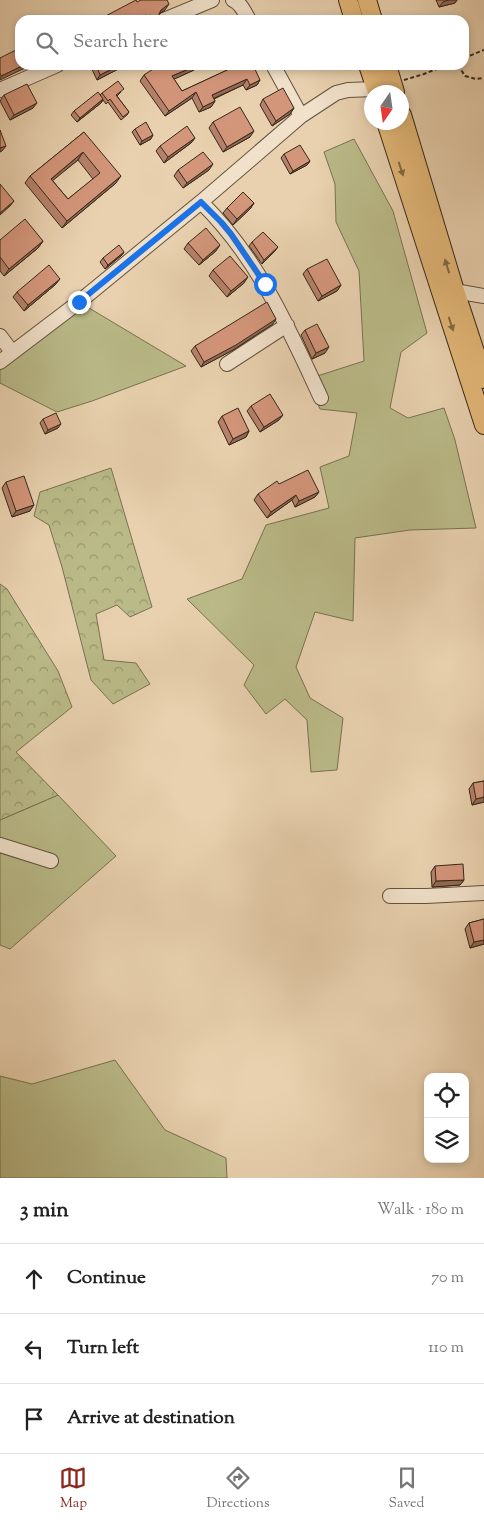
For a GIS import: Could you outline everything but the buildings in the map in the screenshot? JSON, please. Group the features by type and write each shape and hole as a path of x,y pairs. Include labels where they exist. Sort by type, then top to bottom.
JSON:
{"main road":[{"path":"348,0 352,15"},
{"path":"367,0 372,15"},
{"path":"370,70 374,85"},
{"path":"388,70 392,85"},
{"path":"389,130 484,425"},
{"path":"407,130 455,291 484,379"}],"street":[{"path":"176,15 212,0"},
{"path":"233,0 243,9 246,15"},
{"path":"0,90 46,70"},
{"path":"276,70 301,116"},
{"path":"0,362 79,302 201,202 301,116 336,93 348,90 364,91"},
{"path":"201,202 221,222 265,284 287,325 321,398"},
{"path":"455,291 484,296"},
{"path":"227,364 287,325"},
{"path":"0,336 12,352"},
{"path":"0,846 52,860"},
{"path":"390,896 484,893"}],"path":[{"path":"469,56 484,50"},
{"path":"400,85 434,70"},
{"path":"461,70 465,76 476,79 484,78"}],"green space":[{"path":"354,139 393,211 427,333 401,352 390,408 408,418 444,408 455,440 476,528 410,530 355,538 353,621 315,612 296,667 310,698 343,718 337,770 311,772 307,720 285,699 266,714 244,685 254,665 187,599 242,579 266,525 329,508 320,467 349,456 357,413 320,409 308,379 364,361 359,271 336,222 335,184 324,152"},
{"path":"79,302 186,366 57,412 0,383 0,362"},
{"path":"111,468 152,607 130,617 117,605 96,614 104,660 136,663 150,684 113,704 91,680 62,567 49,525 34,516 40,492"},
{"path":"0,584 7,589 58,671 72,707 16,752 58,795 0,820"},
{"path":"58,795 116,856 10,949 0,945 0,820"},
{"path":"115,1060 165,1130 226,1158 227,1178 0,1178 0,1076 32,1084"}],"route":[{"path":"79,302 201,202 231,234 265,284"}]}
